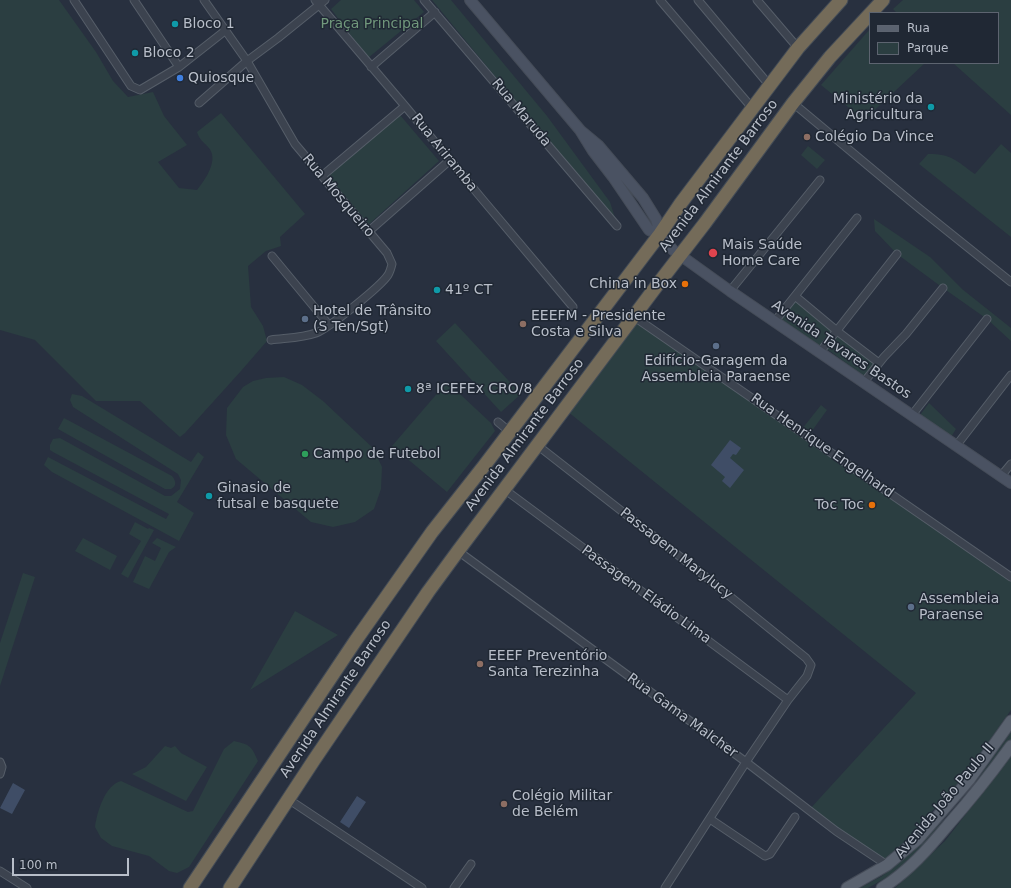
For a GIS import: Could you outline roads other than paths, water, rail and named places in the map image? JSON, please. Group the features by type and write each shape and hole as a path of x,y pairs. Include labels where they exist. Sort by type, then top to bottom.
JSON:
{"highway":[{"name":"Avenida Almirante Barroso","path":"190,888 386,597 432,532 660,234 798,48 841,0"},
{"name":"Avenida Almirante Barroso","path":"871,12 882,0"},
{"name":"Avenida Almirante Barroso","path":"230,888 288,799 458,550 680,256 793,103 830,57 869,14"}],"main road":[{"name":"Avenida Tavares Bastos","path":"470,0 580,130 648,230 660,234 669,246 680,256 1011,483"},
{"name":"Avenida João Paulo II","path":"847,888 887,865 918,839 969,780 1011,722"},
{"name":"Avenida João Paulo II","path":"882,888 915,863 980,788 1011,746"}],"street":[{"path":"74,0 134,89 140,90 179,67 226,30"},
{"path":"134,0 179,67"},
{"name":"Rua Mosqueiro","path":"204,0 247,61 296,144 387,253 392,264 382,282 329,325 317,332 271,340"},
{"path":"199,103 317,3 325,0"},
{"name":"Rua Maruda","path":"424,0 617,226"},
{"path":"660,0 753,108"},
{"path":"698,0 770,86"},
{"path":"757,0 798,48"},
{"name":"Rua Ariramba","path":"317,3 573,307"},
{"path":"371,67 435,12"},
{"path":"793,103 920,209 1011,282"},
{"path":"322,176 405,106"},
{"path":"368,232 450,160"},
{"path":"730,291 820,180"},
{"path":"775,321 857,218"},
{"path":"820,352 897,254"},
{"path":"272,256 329,325"},
{"path":"864,382 879,363 906,334 943,288"},
{"path":"795,296 879,363"},
{"name":"Rua Henrique Engelhard","path":"634,316 1011,577"},
{"path":"912,415 987,318"},
{"path":"956,446 1011,375"},
{"path":"498,422 510,432"},
{"name":"Passagem Marylucy","path":"537,445 707,578 806,658 811,665 807,676 788,700"},
{"path":"1001,476 1011,464"},
{"name":"Passagem Eládio Lima","path":"504,490 788,700"},
{"name":"Rua Gama Malcher","path":"458,550 746,762 836,831 887,865"},
{"path":"665,888 746,762 788,700"},
{"path":"0,762 2,767 0,774"},
{"path":"288,799 422,888"},
{"path":"710,819 765,856 770,854 795,817"},
{"path":"454,888 471,864"},
{"path":"0,871 27,888"}],"water":[{"path":"730,440 741,448 736,455 733,454 730,458 744,470 730,488 722,481 725,477 711,465"},
{"path":"13,783 25,790 12,814 0,808"},
{"path":"357,796 366,802 349,828 340,822"}],"place":[{"name":"Bloco 1","path":"175,24"},
{"name":"Bloco 2","path":"135,53"},
{"name":"Quiosque","path":"180,78"},
{"name":"Ministério da Agricultura","path":"931,107"},
{"name":"Colégio Da Vince","path":"807,137"},
{"name":"Mais Saúde Home Care","path":"713,253"},
{"name":"China in Box","path":"685,284"},
{"name":"41º CT","path":"437,290"},
{"name":"Hotel de Trânsito (S Ten/Sgt)","path":"305,319"},
{"name":"EEEFM - Presidente Costa e Silva","path":"523,324"},
{"name":"Edifício-Garagem da Assembleia Paraense","path":"716,346"},
{"name":"8ª ICEFEx CRO/8","path":"408,389"},
{"name":"Campo de Futebol","path":"305,454"},
{"name":"Ginasio de futsal e basquete","path":"209,496"},
{"name":"Toc Toc","path":"872,505"},
{"name":"Assembleia Paraense","path":"911,607"},
{"name":"EEEF Preventório Santa Terezinha","path":"480,664"},
{"name":"Colégio Militar de Belém","path":"504,804"}],"park label":[{"name":"Praça Principal","path":"372,24"}]}
